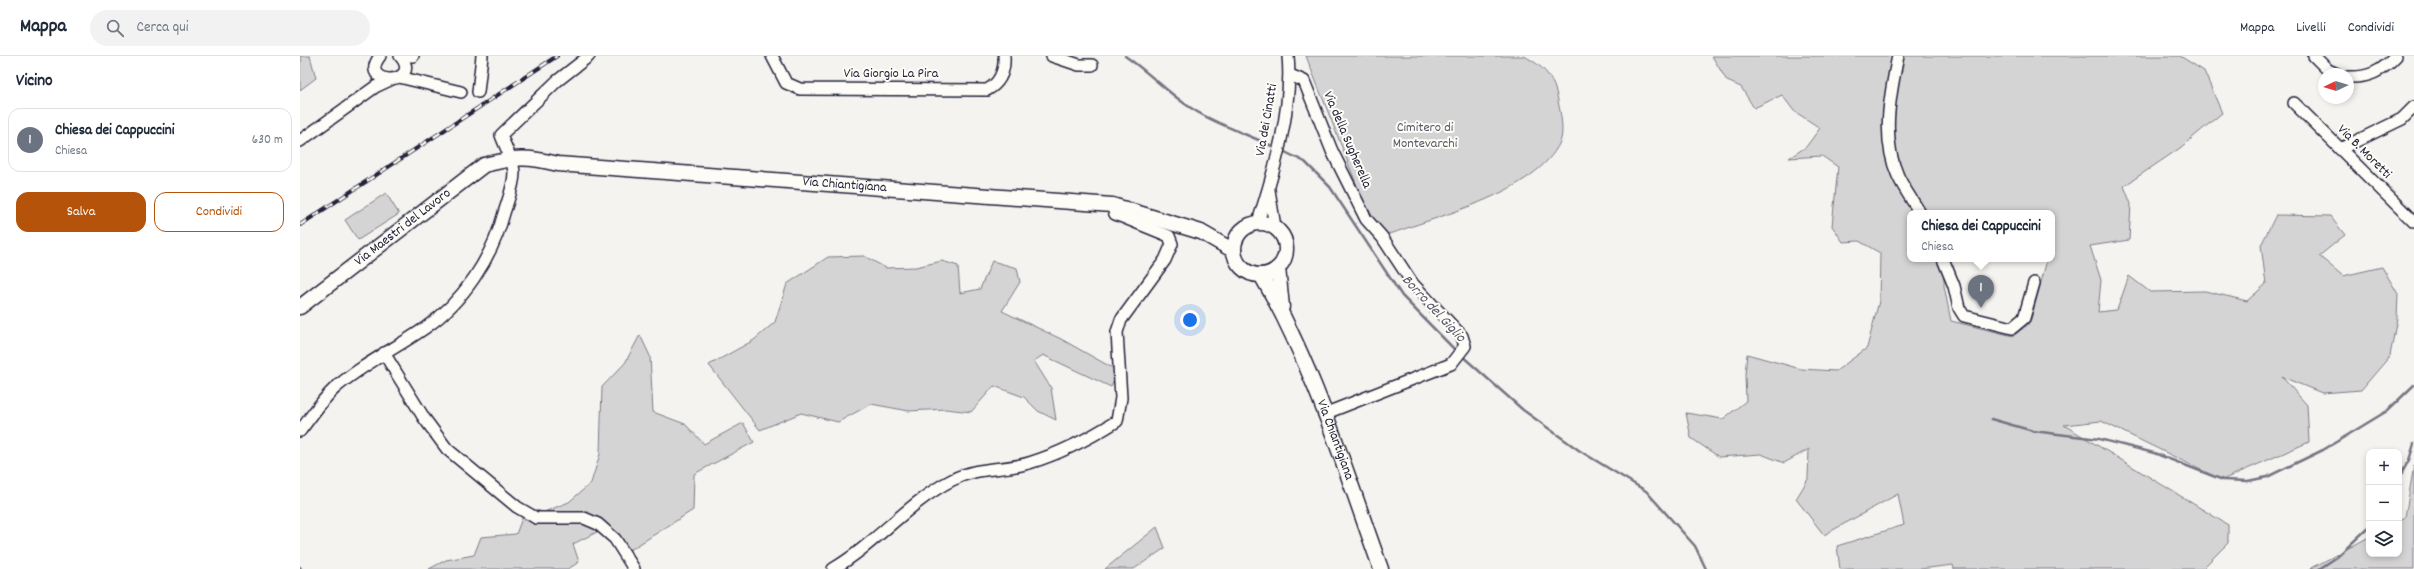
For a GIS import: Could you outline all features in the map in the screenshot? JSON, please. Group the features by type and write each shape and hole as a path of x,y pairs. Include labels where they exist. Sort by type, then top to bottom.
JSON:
{"main road":[{"name":"Via Chiantigiana","path":"511,158 530,157 558,164 1112,204 1201,232 1234,251"},
{"name":"Via Maestri del Lavoro","path":"300,307 484,165 511,158"},
{"name":"Via Chiantigiana","path":"1201,232 1240,232 1245,227 1258,222"},
{"path":"1240,232 1236,238 1234,251 1240,266 1246,271 1261,275 1278,268 1286,255 1285,239 1275,227 1258,222"},
{"name":"Via Chiantigiana","path":"1278,268 1283,313"},
{"name":"Via Chiantigiana","path":"1261,275 1283,313 1324,414 1381,569"}],"street":[{"path":"363,96 373,81 380,56"},
{"path":"300,141 375,87 394,79 404,66 400,56"},
{"path":"404,56 413,56"},
{"path":"478,92 482,56"},
{"path":"300,431 326,397 335,388 384,353 425,328 451,306 490,253 512,185 514,172 511,158 501,135 557,81 589,56"},
{"name":"Via Giorgio La Pira","path":"772,56 786,83 800,89 963,90 986,90 995,85 1005,68 1004,56"},
{"path":"1052,56 1078,65 1092,65"},
{"name":"Via dei Cinatti","path":"1258,222 1269,188 1281,134 1290,75 1288,56"},
{"path":"1898,56 1887,116 1892,161 1898,177 1918,210"},
{"path":"2314,56 2326,68"},
{"path":"2354,77 2364,78 2387,66 2396,56"},
{"path":"376,69 381,77 461,92"},
{"name":"Via della Sugherella","path":"1290,75 1304,81 1332,151 1366,218 1382,237 1413,284 1462,336 1466,346 1450,364 1324,414"},
{"name":"Via B. Moretti","path":"2294,103 2414,222"},
{"path":"2340,149 2402,119 2414,107"},
{"path":"1269,188 1275,227"},
{"path":"833,569 856,555 903,513 950,480 972,471 1028,463 1094,436 1117,421 1121,398 1116,332 1121,320 1165,260 1172,244 1169,236 1115,214 1112,204"},
{"path":"1944,262 1964,316 2012,328 2024,318 2034,283"},
{"path":"384,353 424,418 446,449 517,507 536,518 584,518 598,524 615,539 634,569"}],"green space":[{"path":"300,56 310,56 316,78 300,90 300,63 302,61"},
{"name":"Cimitero di Montevarchi","path":"1306,56 1524,56 1539,65 1544,70 1549,76 1555,89 1562,129 1560,142 1548,160 1531,175 1510,188 1486,200 1393,233 1385,234 1373,221 1365,206"},
{"path":"1712,56 2180,56 2204,71 2222,113 2180,148 2124,186 2131,204 2129,240 2090,246 2101,280 2098,312 2117,310 2129,276 2150,292 2205,291 2247,301 2266,284 2261,245 2276,215 2330,216 2345,235 2319,256 2343,276 2382,267 2398,294 2397,318 2390,356 2361,390 2322,393 2282,377 2307,405 2309,442 2222,480 2101,421 2064,425 2228,525 2228,543 2202,569 1954,569 1953,565 1920,569 1840,569 1837,546 1904,525 1898,494 1824,535 1796,499 1808,479 1809,449 1784,463 1761,454 1719,457 1691,438 1686,413 1723,419 1746,401 1745,375 1747,354 1801,369 1836,371 1867,348 1879,301 1880,253 1859,241 1843,242 1832,226 1838,167 1822,156 1789,158 1806,147 1820,128 1794,111 1782,95 1754,108 1741,87 1727,81","holes":["1907,210 2055,210 2055,262 2046,262 2030,323 2013,336 1951,321 1944,286 1944,269 1941,262 1907,262"]},
{"path":"386,193 399,214 358,240 345,220"},
{"path":"864,256 886,268 916,267 942,261 958,266 960,293 980,289 992,261 1017,268 1020,282 1002,311 1061,339 1118,371 1111,387 1043,355 1034,361 1051,388 1056,420 1038,411 1024,397 994,386 971,412 946,409 909,411 871,404 838,422 801,413 760,430 709,365 754,340 775,322 787,284 828,257"},
{"path":"640,335 650,356 653,412 685,424 704,444 743,423 754,442 694,474 693,510 627,552 597,532 573,544 579,562 568,569 429,569 446,560 474,555 481,537 516,534 526,508 544,512 569,502 591,483 600,454 602,387 625,363"},
{"path":"2414,465 2414,569 2310,569 2366,539 2366,557 2402,557 2402,519 2405,517"},
{"path":"1157,527 1165,548 1134,569 1105,569"}],"waterway":[{"name":"Borro del Giglio","path":"1125,56 1177,98 1196,111 1218,123 1276,148"},
{"name":"Borro del Giglio","path":"1281,150 1305,162 1330,187 1402,296 1457,352"},
{"name":"Borro del Giglio","path":"1461,355 1523,410 1580,451 1646,491 1695,546 1706,569"},
{"path":"1991,419 2033,431 2099,439 2154,453 2223,480 2248,481 2267,477 2323,450 2387,411 2414,385"},
{"path":"2402,473 2409,460 2414,444"},
{"path":"2319,569 2337,557 2366,530"}],"railway":[{"path":"300,225 557,56"}],"place":[{"name":"Chiesa dei Cappuccini","path":"1981,308"}]}
